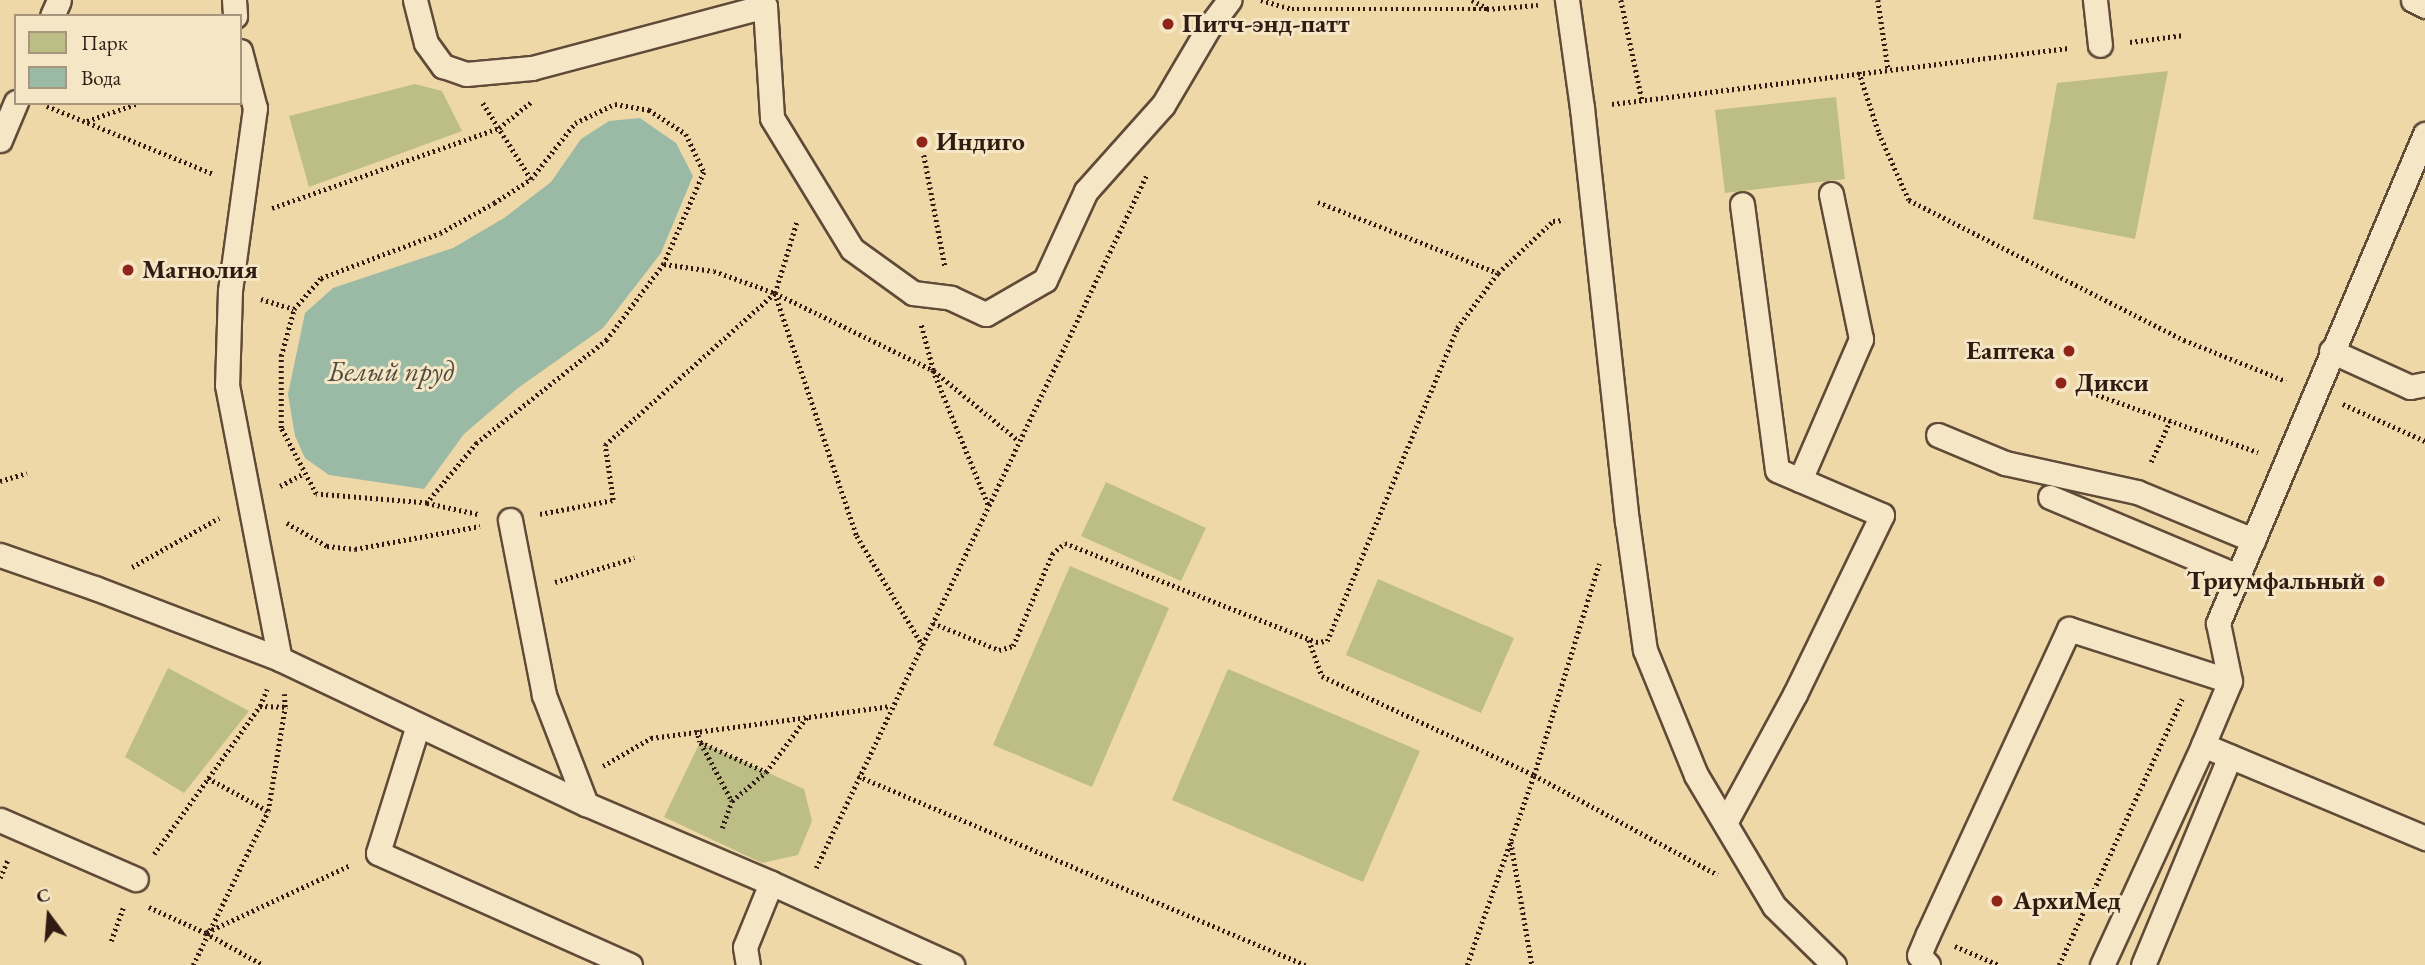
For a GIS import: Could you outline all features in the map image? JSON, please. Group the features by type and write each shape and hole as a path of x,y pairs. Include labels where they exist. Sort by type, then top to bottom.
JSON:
{"lane":[{"path":"415,0 426,43 443,66 466,75 531,68 765,3 772,118 852,249 913,293 951,298 986,314 1045,280 1086,191 1163,105 1209,27 1229,0"},
{"path":"2095,0 2100,45"},
{"path":"2413,0 2425,6"},
{"path":"1567,2 1583,108 1628,521 1645,650 1696,775 1774,906 1834,965"},
{"path":"242,59 255,108 242,183 240,219 229,291 227,385 280,659"},
{"path":"0,140 15,105"},
{"path":"2102,965 2230,681 2218,624 2330,351 2425,134"},
{"path":"1800,480 1861,339 1831,194"},
{"path":"1725,823 1795,694 1882,515 1777,470 1742,204"},
{"path":"2330,351 2410,387 2425,384"},
{"path":"1938,435 2006,463 2137,492 2253,540"},
{"path":"2050,497 2238,576"},
{"path":"510,520 544,695 586,804"},
{"path":"0,555 95,588 280,659 586,804 771,883 952,965"},
{"path":"1928,965 1919,955 2069,629 2230,681"},
{"path":"418,725 378,853 631,965"},
{"path":"2203,745 2416,841"},
{"path":"2143,965 2230,757"},
{"path":"0,820 131,888"},
{"path":"748,965 745,947 771,883"}],"path":[{"path":"1260,0 1292,9 1487,9 1567,2"},
{"path":"1472,0 1487,9"},
{"path":"1621,0 1642,100"},
{"path":"1878,0 1888,68"},
{"path":"1583,108 1888,68 2184,35"},
{"path":"1859,72 1879,132 1909,200 2185,340 2315,391 2425,441"},
{"path":"466,75 531,179"},
{"path":"427,503 477,443 607,340 664,264 704,172 686,134 649,110 615,104 575,123 531,179 440,233 321,278 294,309 281,356 281,428 316,494 427,503 510,520"},
{"path":"45,105 188,166"},
{"path":"86,121 133,105"},
{"path":"240,219 499,128"},
{"path":"924,155 951,298"},
{"path":"803,898 891,706 923,646 988,504 1152,164"},
{"path":"95,588 250,501 327,546 346,548 613,500 606,445 775,293 809,182"},
{"path":"1318,202 1498,272"},
{"path":"933,623 999,650 1013,646 1052,554 1065,543 1322,643 1331,634 1453,336 1498,272 1553,221 1570,220"},
{"path":"664,264 714,271 775,293 933,370 1019,441"},
{"path":"775,293 857,536 923,646"},
{"path":"913,293 933,370 988,504"},
{"path":"2081,389 2234,443"},
{"path":"2137,492 2170,421"},
{"path":"0,481 27,473"},
{"path":"1467,965 1535,775 1602,554"},
{"path":"524,592 634,558"},
{"path":"1309,639 1322,676 1535,775 1726,880"},
{"path":"111,941 131,888 260,706 280,659"},
{"path":"193,965 206,933 268,811 285,707 280,659"},
{"path":"2059,965 2196,669"},
{"path":"260,706 285,707"},
{"path":"578,781 651,738 891,706"},
{"path":"721,832 732,801 765,772 807,716"},
{"path":"697,730 700,742 732,801"},
{"path":"700,742 765,772"},
{"path":"858,776 1306,965"},
{"path":"208,778 268,811"},
{"path":"1511,841 1532,965"},
{"path":"206,933 378,853"},
{"path":"131,888 263,965"},
{"path":"1928,934 1999,965"}],"green space":[{"path":"2168,71 2135,239 2033,219 2057,83"},
{"path":"415,84 442,91 462,131 309,187 289,116"},
{"path":"1836,97 1845,179 1725,193 1715,110"},
{"path":"1106,482 1206,528 1181,581 1081,536"},
{"path":"1070,566 1169,608 1092,787 993,745"},
{"path":"1378,579 1514,638 1481,713 1346,655"},
{"path":"168,668 249,711 184,793 125,757"},
{"path":"1228,669 1420,751 1363,882 1172,800"},
{"path":"700,742 804,789 812,821 798,855 762,863 664,817"}],"water":[{"name":"Белый пруд","path":"640,118 676,143 693,176 661,253 603,328 518,388 464,434 424,489 329,475 305,458 295,436 288,394 305,313 333,288 453,248 504,218 551,182 581,139 609,121"}],"place":[{"name":"Питч-энд-патт","path":"1168,24"},
{"name":"Индиго","path":"922,142"},
{"name":"Магнолия","path":"128,270"},
{"name":"Еаптека","path":"2069,351"},
{"name":"Дикси","path":"2061,383"},
{"name":"Триумфальный","path":"2379,581"},
{"name":"АрхиМед","path":"1997,901"}]}
